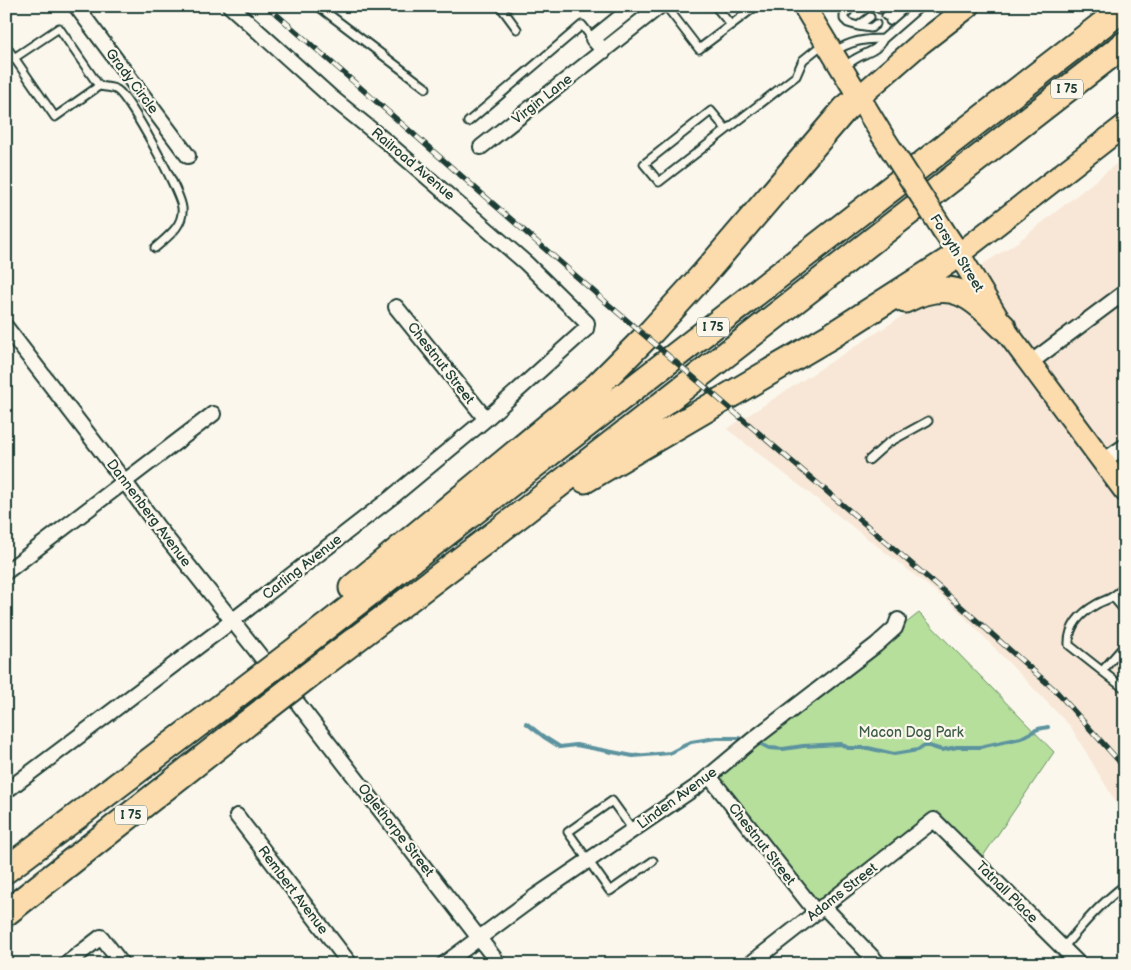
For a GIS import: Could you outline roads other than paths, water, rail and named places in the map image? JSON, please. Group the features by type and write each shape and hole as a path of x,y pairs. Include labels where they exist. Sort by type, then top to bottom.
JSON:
{"highway":[{"name":"I 75","path":"6,870 302,646 1125,7"},
{"name":"I 75","path":"6,914 318,668 521,514 1125,44"},
{"path":"327,626 353,585 569,410 640,343 704,274 845,109 858,98"},
{"path":"521,514 606,468 831,336 959,254"},
{"path":"831,336 916,295 937,289 947,289 965,294 1003,327"}],"main road":[{"name":"Forsyth Street","path":"804,6 858,98 959,254 1003,327 1125,491"},
{"path":"858,98 920,44 968,6"},
{"path":"959,254 1125,125"}],"street":[{"name":"Grady Circle","path":"76,6 188,156"},
{"name":"Railroad Avenue","path":"230,6 331,97 388,143 526,263 587,323 586,329"},
{"path":"604,51 593,39 634,6"},
{"name":"Virgin Lane","path":"481,147 660,6"},
{"path":"1030,363 1122,299"},
{"name":"Chestnut Street","path":"396,307 486,419"},
{"name":"Dannenberg Avenue","path":"6,327 157,526 293,697"},
{"name":"Carling Avenue","path":"6,791 232,621 392,497 486,419 586,329"},
{"path":"6,572 212,414"},
{"path":"1103,462 1125,446"},
{"name":"Linden Avenue","path":"444,964 588,861 696,787 751,741 876,645 895,628 898,620"},
{"name":"Oglethorpe Street","path":"293,697 499,964"},
{"name":"Chestnut Street","path":"709,776 820,909 879,964"},
{"name":"Rembert Avenue","path":"236,816 350,964"},
{"name":"Adams Street","path":"750,964 934,820"},
{"name":"Tatnall Place","path":"934,820 1079,964"},
{"path":"66,964 102,937 122,964"}],"lane":[{"path":"318,6 426,88"},
{"path":"500,6 517,29"},
{"path":"666,6 699,49 756,6"},
{"path":"715,6 731,26"},
{"path":"897,6 888,18 907,6"},
{"path":"726,129 711,111 644,164 659,182 796,76 803,60 833,55 858,57 871,52 921,6"},
{"path":"848,11 844,15 844,19 848,23 858,26 875,27"},
{"path":"858,26 870,17"},
{"path":"468,122 582,25 593,39"},
{"path":"14,58 59,28 98,86"},
{"path":"833,55 845,44 856,41 883,39"},
{"path":"6,46 55,117 98,86 117,89 130,104 158,155 182,208 179,225 155,248"},
{"path":"869,460 888,442 928,421"},
{"path":"1125,586 1113,597 1084,612 1075,622 1069,634 1069,645 1121,686 1125,683"},
{"path":"1113,597 1125,611"},
{"path":"1102,671 1125,645"},
{"path":"633,830 612,801 568,832 610,891 653,861"},
{"path":"1063,948 1085,922 1125,885"}],"waterway":[{"path":"526,723 560,747 576,745 633,756 670,753 691,742 716,738 739,738"},
{"path":"761,744 769,748 783,749 841,744 848,748 868,748 894,754 918,750 923,746 942,750 957,747 980,747 1021,738 1038,729 1048,727"}],"railway":[{"path":"267,6 616,311 948,595 1056,691 1125,770"}],"park label":[{"name":"Macon Dog Park","path":"911,732"}]}
